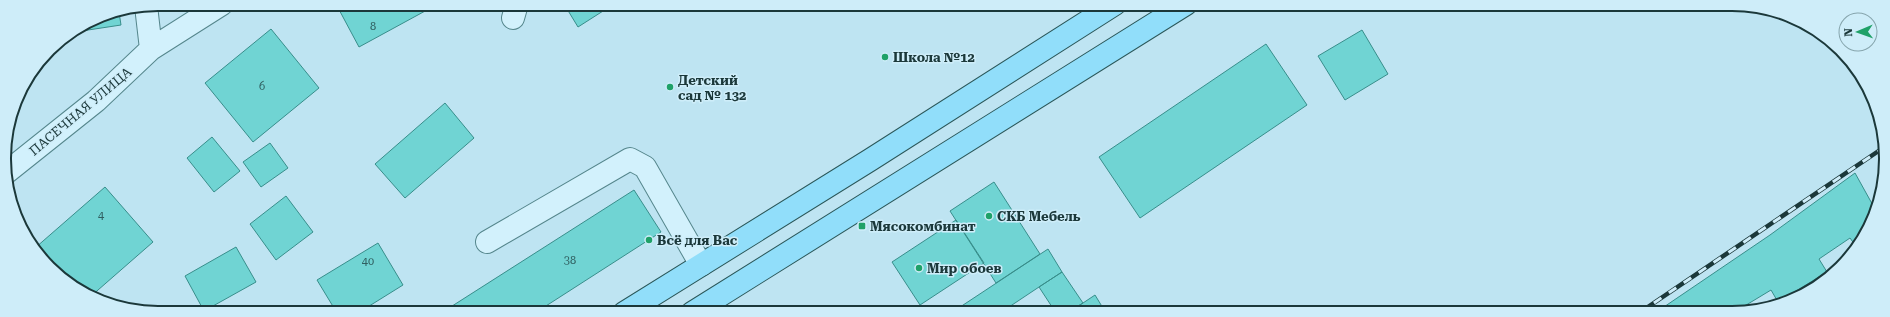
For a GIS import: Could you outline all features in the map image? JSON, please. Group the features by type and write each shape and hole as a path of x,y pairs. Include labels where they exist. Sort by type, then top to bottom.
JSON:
{"main road":[{"path":"635,306 870,160 1104,11"},
{"path":"703,306 1175,11"}],"street":[{"path":"147,11 151,49"},
{"name":"ПАСЕЧНАЯ УЛИЦА","path":"11,169 96,101 151,49 211,11"},
{"path":"487,242 630,159 645,167 701,265"}],"building":[{"path":"340,11 425,11 359,47"},
{"path":"568,11 603,11 578,27"},
{"path":"120,16 121,25 86,30 102,22"},
{"path":"271,29 319,88 253,142 205,83"},
{"path":"1362,30 1388,74 1345,100 1318,56"},
{"path":"1266,44 1307,105 1140,218 1099,157"},
{"path":"445,103 474,138 405,198 375,164"},
{"path":"212,137 240,171 214,192 187,158"},
{"path":"270,143 288,168 261,187 243,162"},
{"path":"1855,173 1872,203 1864,224 1853,242 1850,238 1819,259 1826,271 1793,293 1776,299 1771,290 1745,306 1665,306 1770,235"},
{"path":"994,182 1040,254 996,283 950,211"},
{"path":"105,187 153,242 96,292 69,276 54,263 39,245"},
{"path":"634,190 661,232 546,306 452,306"},
{"path":"286,196 313,232 276,260 250,224"},
{"path":"956,220 984,263 920,305 892,262"},
{"path":"378,243 403,285 369,306 333,306 317,280"},
{"path":"236,247 256,282 213,306 201,306 185,276"},
{"path":"1048,249 1062,272 1011,306 962,306"},
{"path":"1062,272 1083,303 1078,306 1051,306 1039,287"},
{"path":"1095,295 1102,306 1078,306"}],"railway":[{"path":"1649,306 1879,151"}],"place":[{"name":"Школа №12","path":"885,57"},
{"name":"Детский сад № 132","path":"670,87"},
{"name":"СКБ Мебель","path":"989,216"},
{"name":"Мясокомбинат","path":"862,226"},
{"name":"Всё для Вас","path":"649,240"},
{"name":"Мир обоев","path":"919,268"}]}
